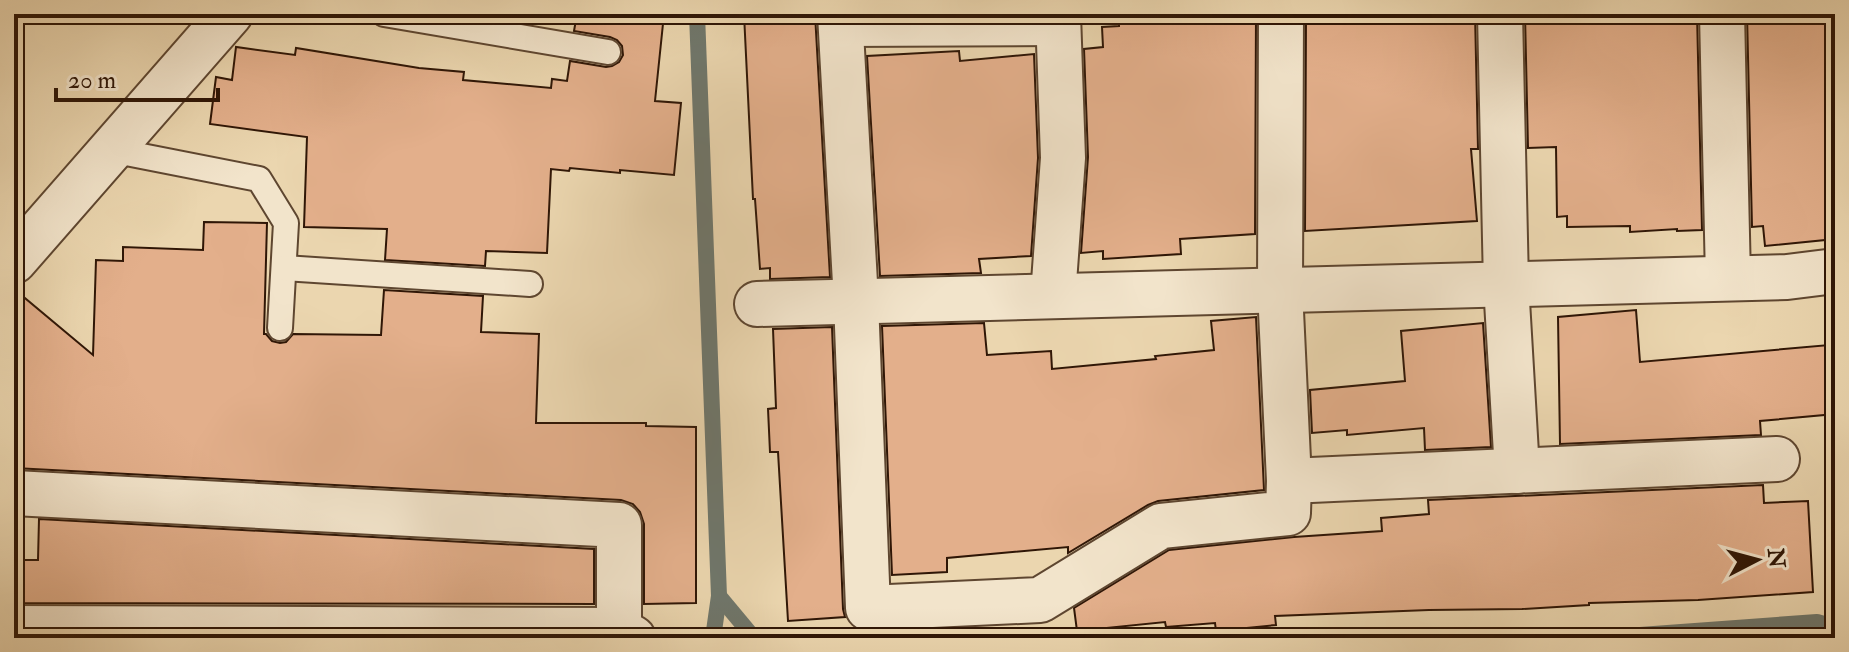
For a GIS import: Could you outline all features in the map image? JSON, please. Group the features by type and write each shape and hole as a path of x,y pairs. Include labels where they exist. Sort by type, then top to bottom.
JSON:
{"street":[{"path":"14,261 230,14"},
{"path":"840,24 856,301 868,608 1040,600 1161,526 1288,513 1280,290 1281,14"},
{"path":"1500,14 1506,284 1517,471"},
{"path":"1722,14 1728,278"},
{"path":"1053,296 1063,158 1058,23"},
{"path":"757,304 1787,277 1835,271"},
{"path":"1289,481 1777,459"},
{"path":"14,493 619,525 626,634 14,628"}],"lane":[{"path":"384,14 608,52"},
{"path":"840,24 1058,23"},
{"path":"111,150 259,179 286,223 280,328"},
{"path":"284,268 530,284"}],"building":[{"path":"577,14 664,14 655,101 681,103 674,175 551,169 547,253 486,251 485,266 385,260 387,229 304,227 307,137 210,124 216,77 232,80 236,47 295,55 296,48 419,68 464,72 463,80 551,88 552,79 567,81 570,61 606,67 619,62 623,55 622,46 617,40 574,31"},
{"path":"744,14 815,14 830,277 770,279 770,268 760,269 753,199"},
{"path":"1119,14 1256,14 1255,234 1180,239 1181,254 1103,259 1103,251 1081,253 1088,157 1084,49 1103,47 1102,27 1119,26"},
{"path":"1306,14 1475,14 1478,149 1471,149 1477,221 1305,231"},
{"path":"1525,14 1697,14 1702,230 1630,232 1630,226 1567,227 1567,216 1557,217 1556,147 1528,148"},
{"path":"1747,14 1835,14 1835,239 1765,246 1763,226 1752,227"},
{"path":"959,51 960,61 1034,54 1038,158 1031,256 979,259 981,273 880,276 867,56"},
{"path":"204,222 267,223 264,334 272,341 286,342 293,334 381,335 384,290 483,296 481,332 539,334 536,423 646,423 646,426 696,427 696,603 644,604 644,524 633,504 621,500 14,468 14,289 93,355 96,260 123,261 123,247 203,250"},
{"path":"1636,310 1640,362 1829,345 1835,414 1760,421 1761,435 1560,444 1558,317"},
{"path":"1256,317 1264,490 1158,501 1068,553 1068,547 947,558 947,572 892,575 882,326 984,323 987,355 1051,351 1052,369 1214,350 1211,321"},
{"path":"1483,323 1491,447 1425,450 1424,428 1347,435 1347,430 1312,433 1310,390 1405,381 1401,331"},
{"path":"832,327 845,617 788,621 778,452 770,452 768,409 776,408 773,329"},
{"path":"1763,485 1764,503 1808,501 1813,592 1522,609 1275,616 1276,625 1216,631 1215,623 1166,627 1165,622 1077,631 1074,608 1169,550 1382,531 1381,518 1429,514 1428,500"},
{"path":"39,519 594,549 594,604 17,603 18,560 38,560"}],"waterway":[{"path":"697,14 719,596 713,638"},
{"path":"719,596 754,638"},
{"path":"1599,638 1817,622 1835,627"}]}
